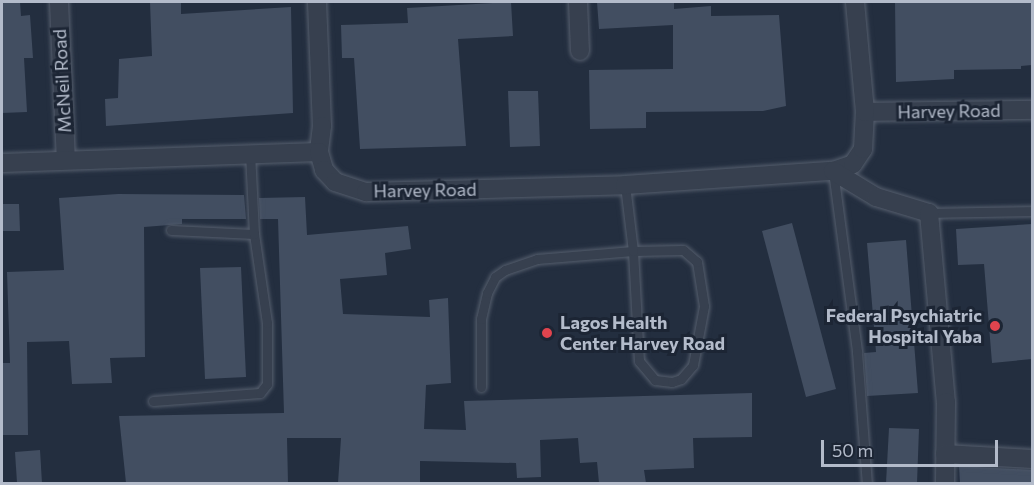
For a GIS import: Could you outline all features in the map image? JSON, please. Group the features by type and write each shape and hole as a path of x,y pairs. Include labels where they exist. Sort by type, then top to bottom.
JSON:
{"street":[{"name":"McNeil Road","path":"59,2 66,159"},
{"path":"2,163 319,152 322,126 317,2"},
{"path":"578,2 580,51"},
{"path":"833,171 853,164 863,149 865,112 855,2"},
{"name":"Harvey Road","path":"865,112 1032,110"},
{"name":"Harvey Road","path":"319,152 324,170 335,182 366,192 625,185 833,171"},
{"path":"833,171 876,197 929,213 946,402 945,483"},
{"path":"945,454 1032,459"}],"lane":[{"path":"153,401 260,393 267,384 264,287 254,234 250,153"},
{"path":"833,171 857,352 867,483"},
{"path":"481,387 481,319 495,277 537,259 633,251 683,250 697,262 704,306 693,365 681,379 655,380 639,361 633,251 625,185"},
{"path":"929,213 1032,211"},
{"path":"171,230 254,234"}],"building":[{"path":"2,2 20,2 21,16 30,15 33,58 24,58 27,112 2,113"},
{"path":"150,2 181,2 181,14 291,7 293,113 106,126 105,99 118,98 119,59 152,56"},
{"path":"511,2 513,36 458,39 466,146 360,149 354,58 342,58 341,25 408,23 407,8"},
{"path":"597,2 674,2 674,9 711,6 711,16 779,15 786,106 763,111 646,112 646,128 590,129 589,70 673,69 673,25 599,29"},
{"path":"895,2 1032,2 1032,65 1021,66 1021,69 954,70 954,79 896,82"},
{"path":"508,91 538,91 540,146 510,147"},
{"path":"118,194 244,195 246,219 182,219 182,224 144,227 145,357 110,358 112,383 72,384 69,341 27,342 28,435 2,435 2,363 10,363 7,272 64,270 59,198"},
{"path":"305,197 307,235 408,226 411,249 385,253 387,275 340,279 343,314 430,317 429,300 448,298 451,383 426,385 424,429 466,430 464,401 752,393 752,437 693,438 694,468 644,470 646,483 599,483 597,462 580,463 578,438 540,440 541,477 517,478 516,463 420,461 420,483 338,483 341,438 287,438 288,483 126,483 119,416 284,413 278,219 260,219 259,198"},
{"path":"2,204 19,204 20,231 2,231"},
{"path":"792,223 836,389 806,397 762,231"},
{"path":"1032,224 1032,359 992,363 984,264 958,265 956,229"},
{"path":"906,240 918,393 867,396 864,353 876,352 867,243"},
{"path":"241,267 246,377 205,379 200,268"},
{"path":"889,428 919,429 917,483 886,483"},
{"path":"40,450 42,483 17,483 15,452"},
{"path":"959,466 1032,470 1032,483 960,483"}],"place":[{"name":"Federal Psychiatric Hospital Yaba","path":"995,326"},
{"name":"Lagos Health Center Harvey Road","path":"547,333"}]}
